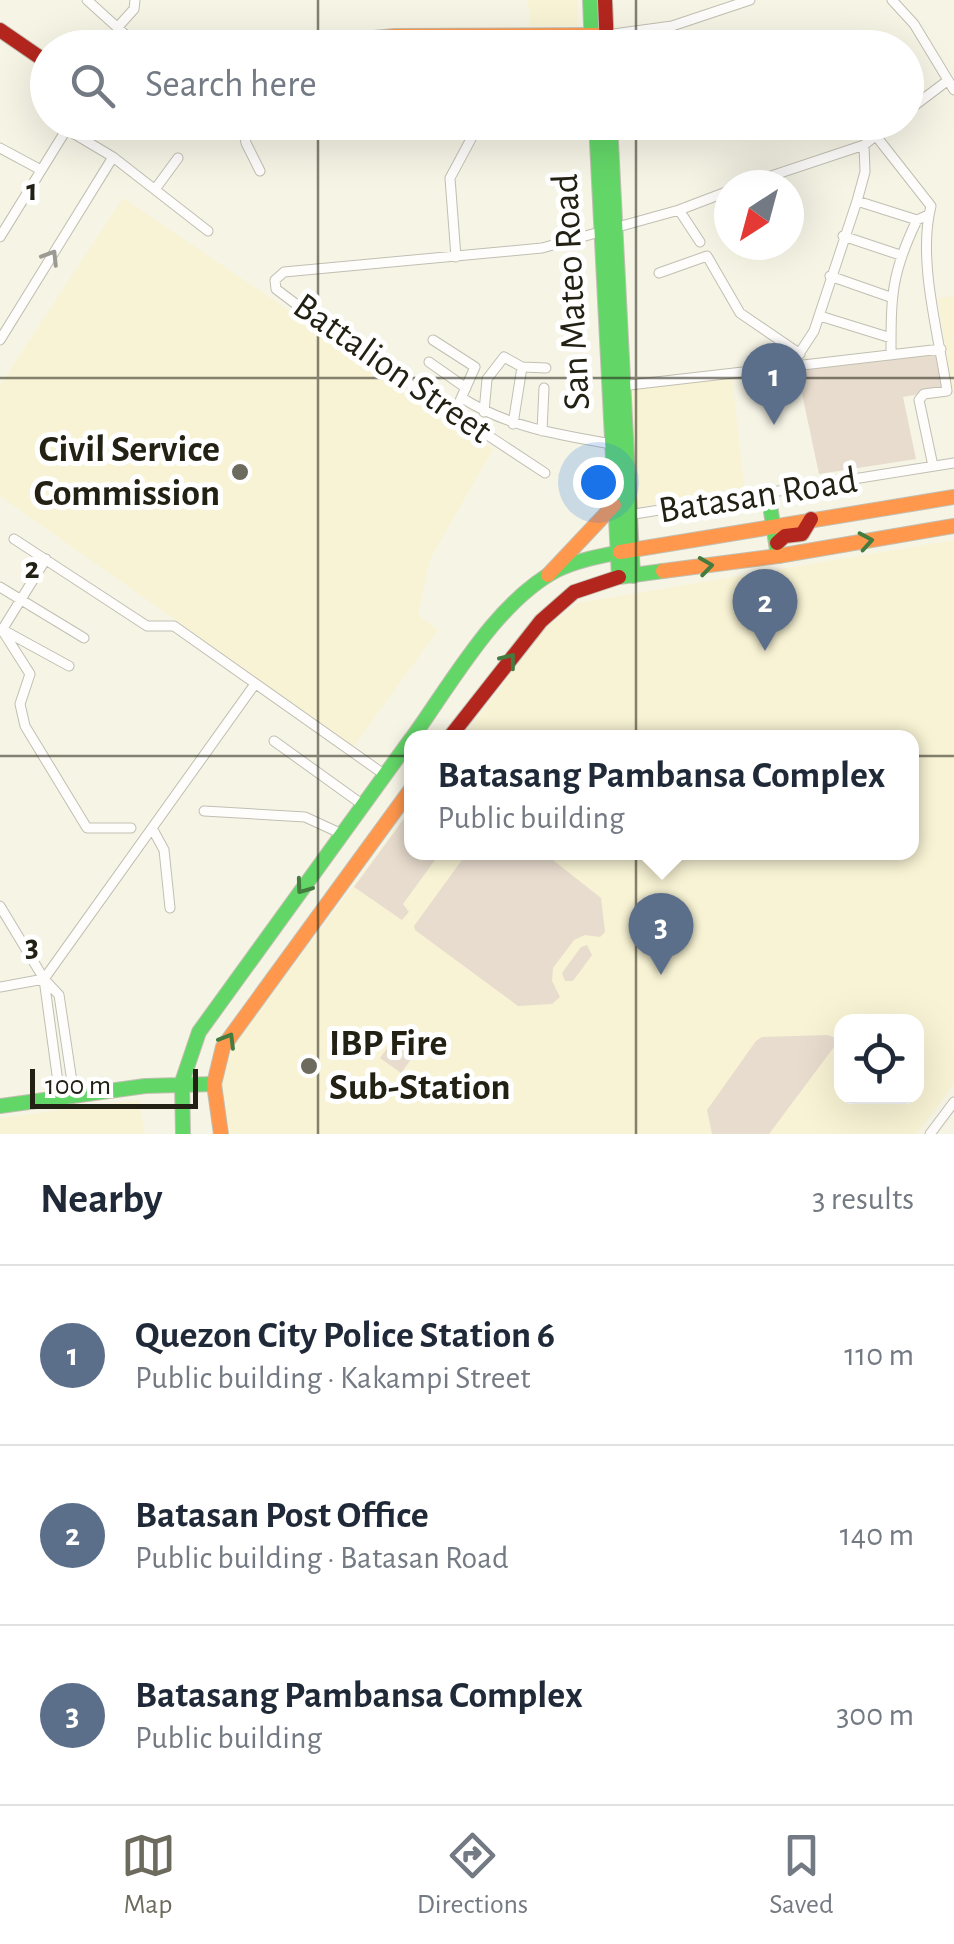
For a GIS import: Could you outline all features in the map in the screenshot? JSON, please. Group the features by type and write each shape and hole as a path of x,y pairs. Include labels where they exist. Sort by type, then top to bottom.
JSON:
{"main road":[{"path":"590,0 596,30"},
{"path":"601,30 605,0"},
{"path":"0,30 30,51"},
{"name":"San Mateo Road","path":"598,140 621,386 628,515 623,551"},
{"name":"San Mateo Road","path":"610,140 614,505 626,576"},
{"path":"768,493 777,550"},
{"name":"Batasan Road","path":"421,730 506,614 548,575 578,562 623,551 954,498"},
{"path":"548,575 614,505"},
{"path":"777,550 785,536 802,534 810,519"},
{"name":"Batasan Road","path":"455,730 542,621 574,592 626,576 954,526"},
{"name":"Batasan Road","path":"184,1134 178,1104 191,1046 404,752"},
{"path":"222,1134 214,1084 218,1058 230,1036 404,799"},
{"path":"0,1106 180,1084 214,1084"}],"street":[{"path":"87,0 119,30"},
{"path":"117,28 134,9 135,0"},
{"path":"649,30 719,13 750,0"},
{"path":"892,0 918,30"},
{"path":"924,40 951,85 924,101"},
{"path":"941,68 954,59"},
{"path":"0,238 57,140"},
{"path":"85,140 156,188 208,231"},
{"path":"245,140 260,171"},
{"path":"456,258 450,178 470,140"},
{"path":"789,170 871,140"},
{"path":"879,140 930,206 926,229 929,272 947,391 924,394 919,400 933,466"},
{"path":"796,367 795,360 820,316 857,201 865,172 864,145"},
{"path":"0,148 41,170"},
{"path":"0,340 113,157"},
{"path":"156,188 178,158"},
{"name":"Battalion Street","path":"544,473 346,342 274,285 274,280 284,272 542,248 679,210 714,196"},
{"path":"857,201 917,220"},
{"path":"0,207 13,215"},
{"path":"679,210 700,242"},
{"path":"892,355 890,296 900,255 917,220 928,215"},
{"path":"843,236 900,255"},
{"path":"659,273 706,256 740,313 800,354"},
{"path":"830,276 890,296"},
{"path":"820,316 891,338"},
{"path":"434,340 475,368 454,414"},
{"path":"621,386 941,349"},
{"path":"484,412 487,379 504,357 522,367 546,368"},
{"path":"429,362 484,412 542,431 612,444"},
{"path":"514,424 522,367"},
{"path":"542,431 544,388"},
{"path":"628,515 954,463"},
{"path":"14,539 147,626 174,626 385,775"},
{"path":"1,629 46,560"},
{"path":"0,586 84,638"},
{"path":"1,629 69,666"},
{"path":"1,629 30,674 20,704 25,726 87,828 131,828"},
{"path":"67,1096 52,1037 44,979 255,684"},
{"path":"274,741 364,805"},
{"path":"204,811 305,817 342,834"},
{"path":"152,828 164,850 170,908"},
{"path":"0,906 58,995 66,1036 67,1096"},
{"path":"0,987 44,979"},
{"path":"52,1037 66,1036"},
{"path":"930,1134 954,1102"}],"shaded area":[{"path":"528,0 578,0 578,26 530,26"},
{"name":"Civil Service Commission","path":"123,198 493,449 430,559 418,615 438,630 354,746 0,496 0,385"},
{"path":"954,296 954,401 938,298"},
{"path":"935,353 942,390 903,397 916,459 819,474 797,370"},
{"path":"732,377 744,487 635,508 628,391"},
{"path":"954,540 954,1084 917,1134 230,1134 222,1084 237,1040 404,818 404,860 919,860 919,730 468,730 547,627 578,603"},
{"path":"404,819 404,860 435,860 403,904 409,912 402,920 354,887"},
{"path":"462,860 553,860 601,898 605,932 600,937 585,935 574,940 553,968 552,981 560,997 552,1004 518,1006 414,926"},
{"path":"587,945 592,955 573,981 565,981 562,973 581,947"},
{"path":"402,1028 423,1043 401,1073 380,1058"},
{"path":"827,1035 834,1037 834,1047 769,1134 712,1134 707,1110 762,1037"},
{"path":"139,1100 145,1134 0,1134 0,1118"}],"traffic: fast":[{"path":"590,0 591,30"},
{"path":"597,140 619,577 663,571"},
{"path":"611,140 633,576"},
{"path":"768,493 778,556"},
{"path":"418,730 476,646 514,602 557,570 616,553"},
{"path":"183,1134 182,1082 199,1032 404,749"},
{"path":"0,1106 145,1086 214,1084"}],"traffic: slow":[{"path":"620,552 954,497"},
{"path":"548,575 614,505"},
{"path":"663,571 954,526"},
{"path":"221,1134 214,1084 223,1047 404,799"}],"traffic: jam":[{"path":"605,0 606,30"},
{"path":"0,30 30,51"},
{"path":"777,543 785,536 802,534 811,519"},
{"path":"455,730 541,621 574,592 619,577"}],"place":[{"name":"Quezon City Police Station 6","path":"774,425"},
{"name":"Civil Service Commission","path":"240,472"},
{"name":"Batasan Post Office","path":"765,651"},
{"name":"Batasang Pambansa Complex","path":"661,975"},
{"name":"IBP Fire Sub-Station","path":"309,1066"}]}
